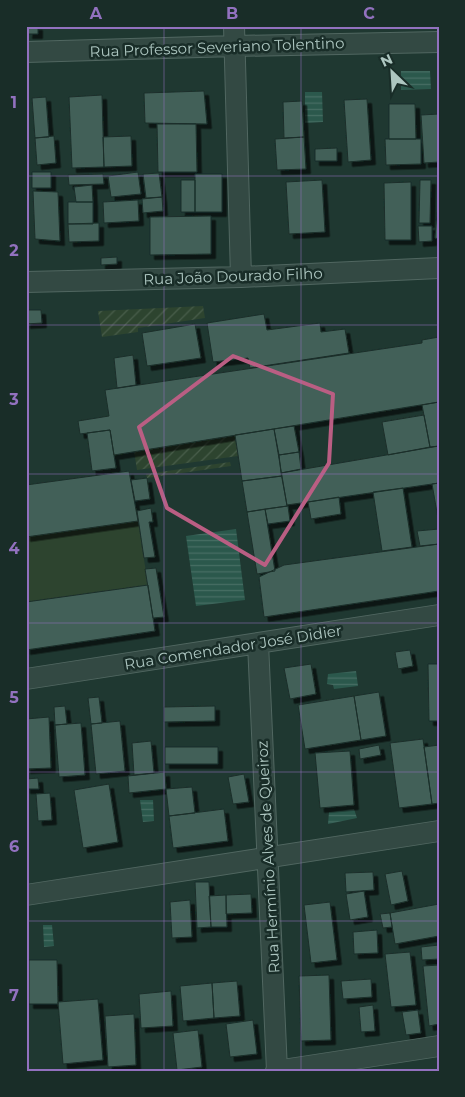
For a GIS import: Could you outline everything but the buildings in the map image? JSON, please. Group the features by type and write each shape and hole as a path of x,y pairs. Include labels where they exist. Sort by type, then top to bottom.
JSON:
{"street":[{"name":"Rua Professor Severiano Tolentino","path":"26,52 235,36 439,42"},
{"path":"235,36 241,277"},
{"name":"Rua João Dourado Filho","path":"26,282 241,277 439,268"},
{"name":"Rua Comendador José Didier","path":"26,679 439,615"},
{"name":"Rua Hermínio Alves de Queiroz","path":"258,643 277,1071"},
{"path":"26,895 439,831"},
{"path":"277,1071 439,1046"}],"highlighted area":[{"path":"233,356 333,394 329,463 265,565 167,508 139,427"}],"shaded area":[{"path":"401,71 430,71 431,89 401,90"},
{"path":"305,92 322,92 323,122 305,123"},
{"path":"203,306 205,318 138,328 138,332 102,337 98,311"},
{"path":"235,435 238,456 137,470 134,451"},
{"path":"230,462 231,466 147,478 146,474"},
{"path":"138,521 148,585 26,602 26,537"},
{"path":"236,529 245,600 196,606 186,536"},
{"path":"356,671 358,686 334,689 333,685 327,684 328,674"},
{"path":"140,800 153,800 154,821 143,822"},
{"path":"354,809 357,818 328,824 329,812"},
{"path":"43,925 52,925 54,946 44,947"}]}
